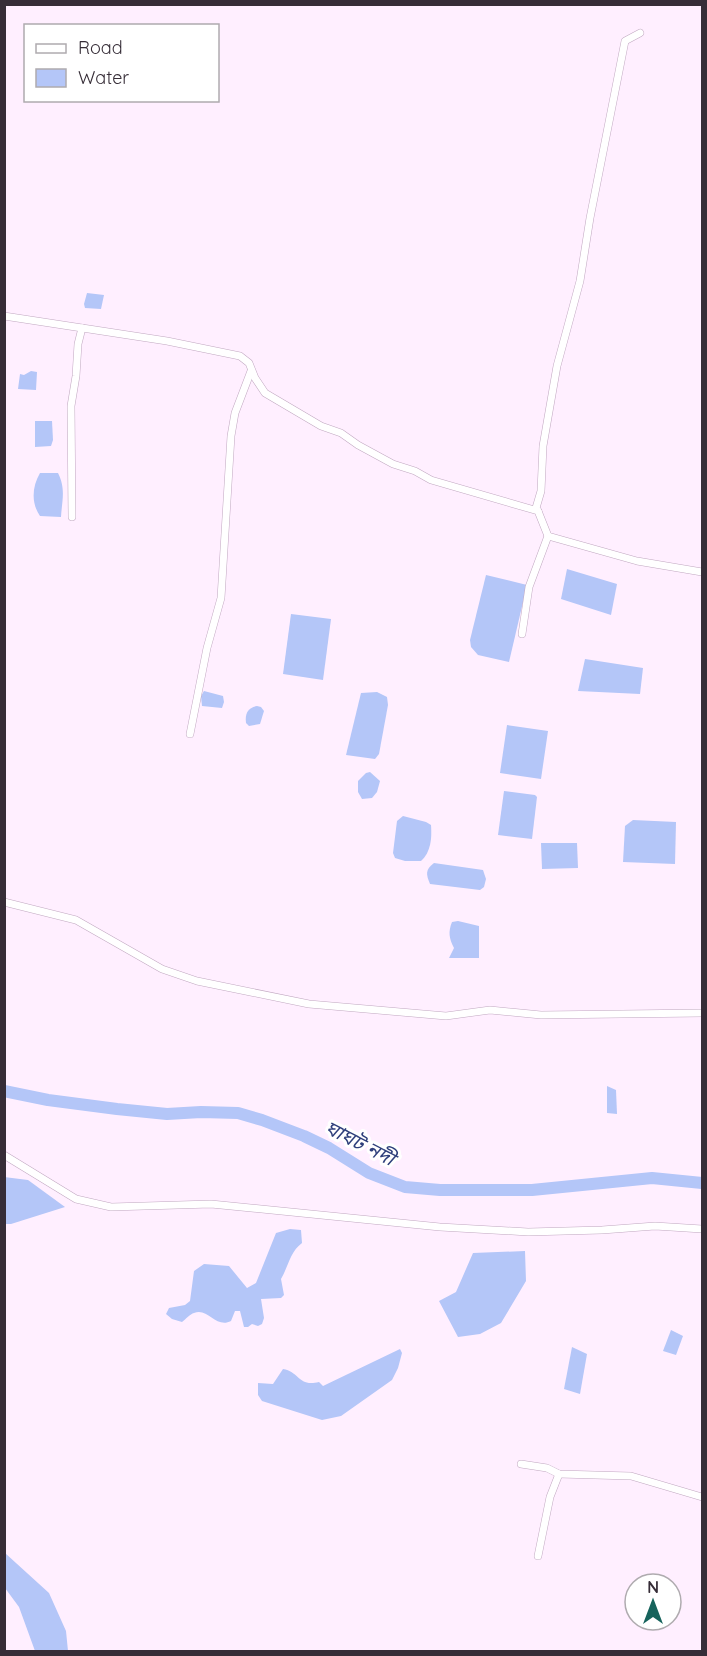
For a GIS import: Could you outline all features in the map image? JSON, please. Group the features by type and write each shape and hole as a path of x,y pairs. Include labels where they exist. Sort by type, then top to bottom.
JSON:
{"street":[{"path":"522,634 529,587 548,536 536,508 541,490 543,446 557,366 580,281 625,41 640,33"},
{"path":"4,316 228,352 240,356 249,363 251,371 266,393 321,426 341,433 393,464 415,471 430,480 538,511"},
{"path":"72,517 71,406 82,328"},
{"path":"190,734 207,648 221,598 231,436 235,413 251,371"},
{"path":"548,536 638,561 702,572"},
{"path":"4,902 76,920 162,969 188,978 309,1004 446,1016 490,1010 542,1015 702,1013"},
{"path":"4,1155 76,1199 111,1207 211,1204 440,1227 528,1232 655,1226 702,1229"},
{"path":"521,1464 547,1468 559,1474 631,1476 702,1497"},
{"path":"538,1556 545,1532 550,1497 559,1474"}],"water":[{"path":"87,293 104,295 101,309 85,308"},
{"path":"31,371 37,372 36,390 18,389 20,374 24,375"},
{"path":"35,421 52,421 51,446 35,447"},
{"path":"40,473 58,473 63,489 61,517 40,516 37,511 34,495 35,484"},
{"path":"567,569 617,584 611,615 561,599"},
{"path":"486,575 527,585 509,662 478,655 471,647 470,640"},
{"path":"291,614 331,619 323,680 283,674"},
{"path":"585,659 643,668 640,694 578,691"},
{"path":"204,691 223,696 222,708 202,706 201,696"},
{"path":"377,692 387,697 388,705 379,754 375,759 346,755 361,693"},
{"path":"257,706 264,711 260,724 249,726 246,723 246,714 251,708"},
{"path":"507,725 548,731 541,779 500,773"},
{"path":"370,772 380,781 377,792 372,798 362,799 358,792 358,781"},
{"path":"504,791 537,797 532,839 498,835"},
{"path":"403,816 431,825 430,844 421,861 405,861 395,858 393,853 397,821"},
{"path":"633,820 676,822 675,864 623,862 625,826"},
{"path":"541,843 577,843 578,868 542,869"},
{"path":"434,863 483,870 486,879 484,887 480,890 430,884 427,872"},
{"path":"458,921 479,926 479,958 449,958 454,948 450,938 450,929 452,922"},
{"path":"607,1086 616,1090 617,1114 607,1113"},
{"path":"4,1177 28,1180 65,1207 5,1224"},
{"path":"290,1229 301,1230 302,1243 292,1255 281,1279 284,1295 281,1298 261,1299 264,1318 262,1324 244,1327 240,1311 235,1311 231,1321 226,1323 199,1312 191,1314 182,1322 166,1314 169,1308 185,1305 190,1301 194,1271 204,1264 229,1266 247,1288 256,1283 276,1233"},
{"path":"525,1251 526,1281 501,1323 480,1334 458,1337 439,1301 456,1292 473,1253"},
{"path":"671,1330 683,1336 676,1355 663,1351"},
{"path":"572,1347 587,1354 580,1394 564,1389"},
{"path":"400,1349 402,1353 392,1380 341,1416 322,1420 262,1401 258,1395 258,1383 273,1384 283,1369 303,1381 319,1382 323,1386"},
{"path":"5,1553 49,1593 66,1631 68,1651 35,1651 19,1607 5,1588"}],"waterway":[{"name":"ঘাঘট নদী","path":"4,1091 48,1100 167,1114 238,1113 304,1136 329,1148 369,1173 405,1187 440,1190 532,1190 652,1178 702,1183"}]}
